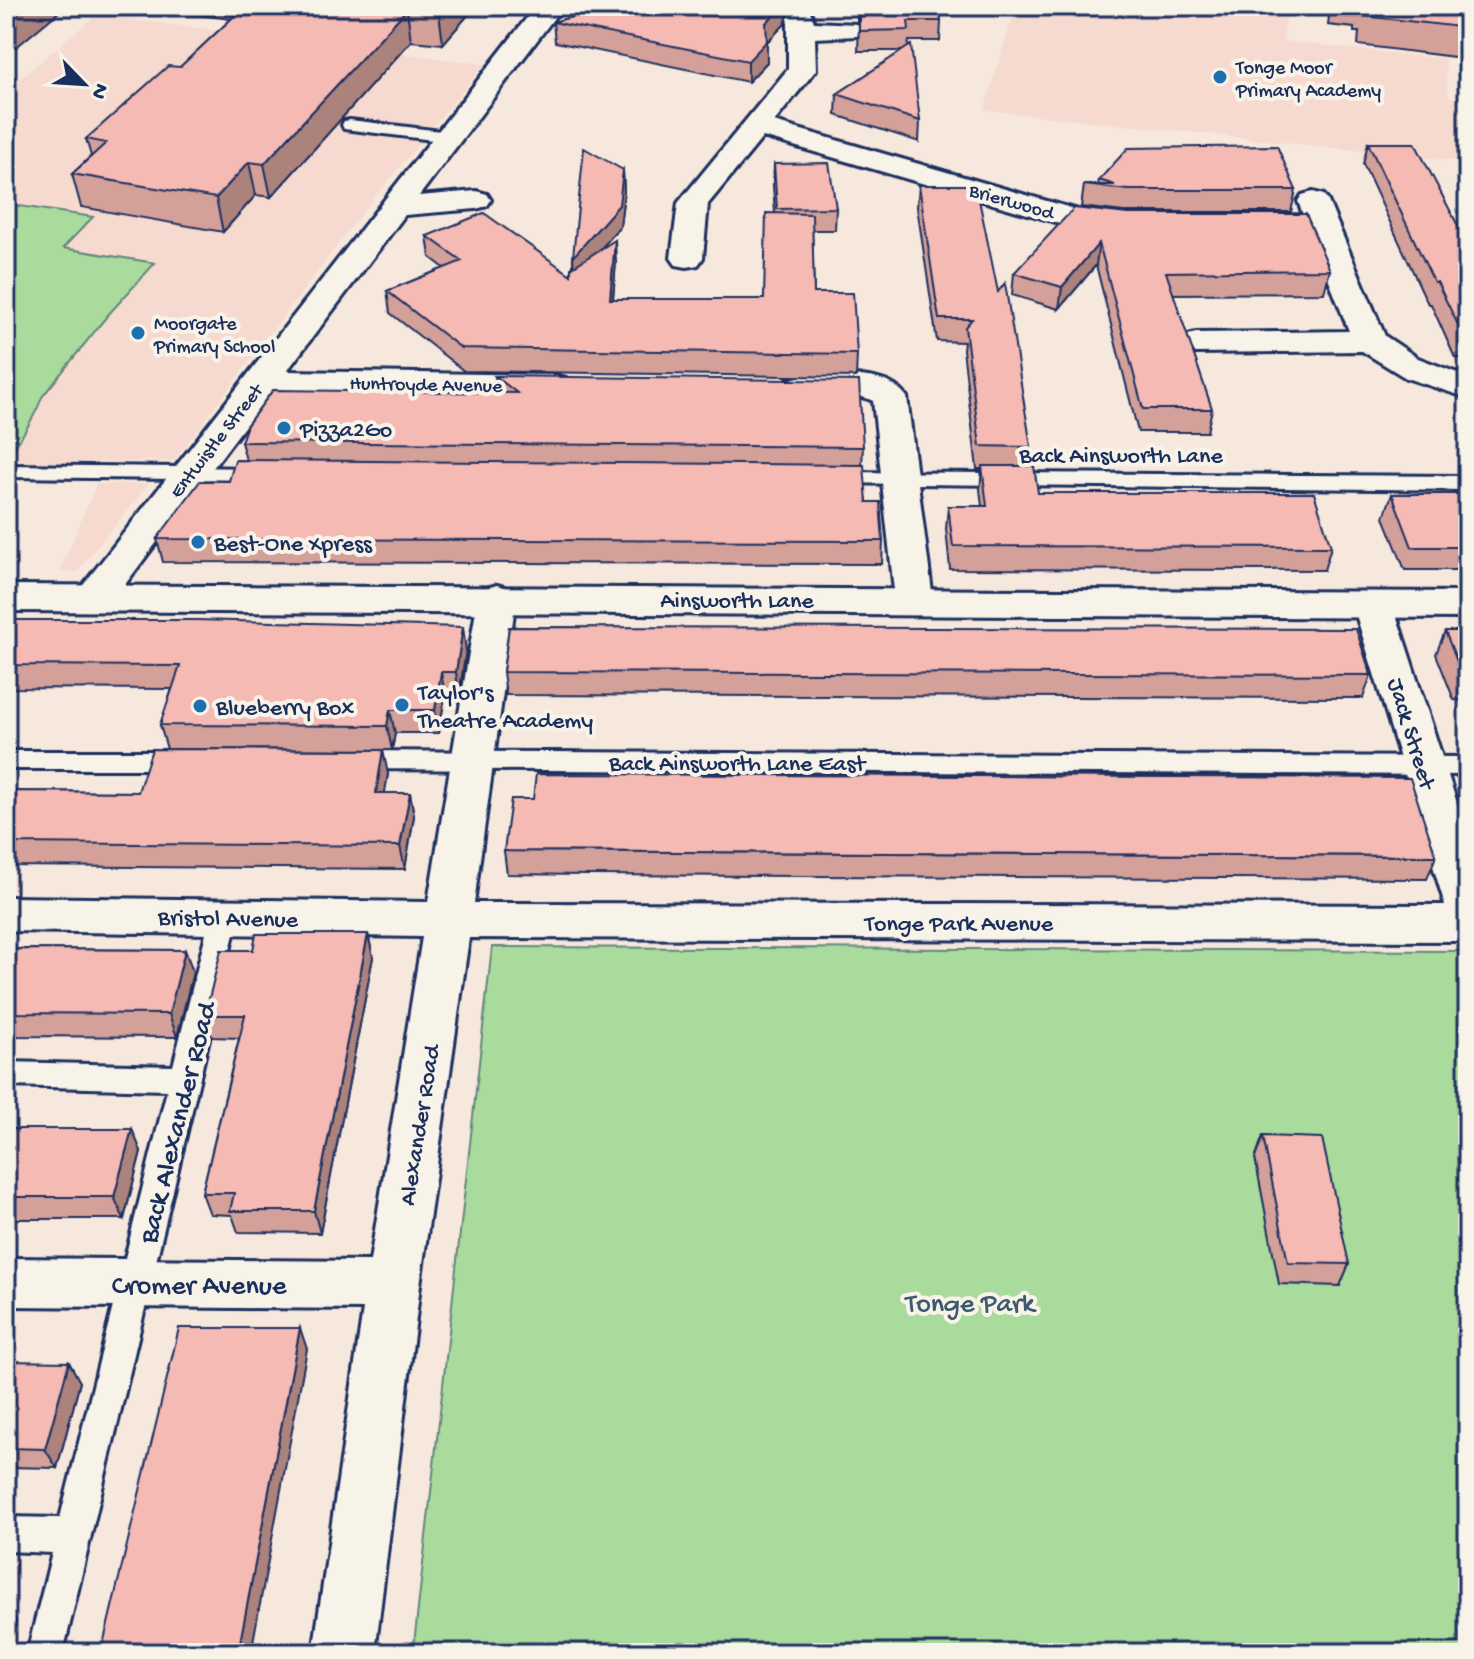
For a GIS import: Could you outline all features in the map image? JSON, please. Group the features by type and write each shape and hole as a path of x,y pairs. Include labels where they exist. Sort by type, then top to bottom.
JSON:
{"street":[{"name":"Entwistle Street","path":"94,598 550,6"},
{"path":"687,258 706,227 693,203 802,70 801,24 848,30"},
{"name":"Brierwood","path":"757,126 1076,219 1154,224"},
{"path":"395,207 476,200"},
{"path":"1230,224 1317,212 1371,341 1395,359 1432,377 1468,388"},
{"path":"1196,343 1371,341"},
{"name":"Huntroyde Avenue","path":"261,381 589,385"},
{"path":"761,387 883,390 890,397 914,600"},
{"name":"Ainsworth Lane","path":"6,598 1468,605"},
{"name":"Alexander Road","path":"344,1653 393,1285 497,598"},
{"name":"Jack Street","path":"1373,605 1468,907"},
{"name":"Bristol Avenue","path":"6,914 450,920"},
{"name":"Tonge Park Avenue","path":"450,920 1468,923"},
{"name":"Cromer Avenue","path":"6,1282 393,1285"}],"lane":[{"path":"350,125 449,137"},
{"path":"6,471 284,474"},
{"name":"Back Ainsworth Lane","path":"805,478 1468,483"},
{"path":"6,760 208,760"},
{"name":"Back Ainsworth Lane East","path":"333,760 1468,766"},
{"name":"Back Alexander Road","path":"45,1653 224,917"},
{"path":"6,1074 185,1078"},
{"path":"6,1534 73,1536"}],"shaded area":[{"name":"Tonge Moor Primary Academy","path":"1016,6 1288,8 1283,41 1445,59 1448,95 1468,108 1468,182 1456,161 984,110"},
{"name":"Moorgate Primary School","path":"96,15 485,64 368,205 174,461 6,463 6,91"},
{"path":"96,484 149,484 77,572 60,571"}],"green space":[{"path":"6,204 93,217 63,248 155,263 107,316 42,397 7,461"},
{"name":"Tonge Park","path":"492,947 1468,951 1468,1653 413,1653"}],"building":[{"path":"6,6 20,6 6,17"},
{"path":"245,6 445,6 439,13 407,9 264,164 249,162 216,198 72,174 106,143 86,139 168,66 180,67"},
{"path":"614,6 783,6 766,23 767,41 748,61 553,22"},
{"path":"863,6 939,6 941,21 908,21 909,30 859,31"},
{"path":"1366,6 1468,6 1468,28 1365,16"},
{"path":"911,45 920,121 837,94"},
{"path":"1368,143 1415,143 1468,245 1468,335 1463,335 1437,282 1434,282"},
{"path":"1277,146 1296,190 1128,190 1084,185 1115,185 1099,180 1128,148"},
{"path":"584,148 623,170 619,205 573,257"},
{"path":"829,163 836,208 777,209 774,164"},
{"path":"919,185 976,185 998,292 1005,283 1031,447 980,446 965,327 972,319 939,319"},
{"path":"1074,208 1128,214 1306,214 1330,270 1166,272 1212,409 1143,409 1099,243 1062,287 1014,273"},
{"path":"484,213 571,275 571,268 615,240 610,299 764,299 766,213 812,214 814,293 853,293 857,354 461,348 387,291 462,261 427,236"},
{"path":"495,376 859,381 863,447 241,442 247,425 273,390 517,393"},
{"path":"235,460 864,465 867,502 880,502 883,541 157,539 200,481 229,481"},
{"path":"982,466 1034,466 1038,493 1314,493 1331,547 953,546 948,506 987,506"},
{"path":"1392,494 1468,494 1468,547 1412,547"},
{"path":"6,620 195,620 463,627 456,672 441,672 435,710 390,710 387,726 160,725 180,666 6,665"},
{"path":"509,627 1356,629 1371,675 503,672"},
{"path":"1445,631 1468,631 1468,677 1463,677"},
{"path":"152,749 383,750 376,793 410,793 400,846 6,843 6,791 138,792"},
{"path":"536,774 1410,778 1436,856 504,851 511,799 533,799"},
{"path":"256,934 368,934 314,1211 230,1211 234,1193 202,1193 245,1015 205,1015 221,950 253,950"},
{"path":"6,949 185,950 169,1014 6,1013"},
{"path":"6,1129 132,1129 114,1197 6,1197"},
{"path":"1263,1136 1322,1138 1349,1264 1288,1263"},
{"path":"179,1328 300,1328 238,1653 101,1653"},
{"path":"6,1361 69,1362 45,1449 6,1448"}],"place":[{"name":"Tonge Moor Primary Academy","path":"1220,77"},
{"name":"Moorgate Primary School","path":"138,333"},
{"name":"Pizza2Go","path":"284,428"},
{"name":"Best-One Xpress","path":"198,542"},
{"name":"Taylor's Theatre Academy","path":"402,705"},
{"name":"Blueberry Box","path":"200,706"}]}
